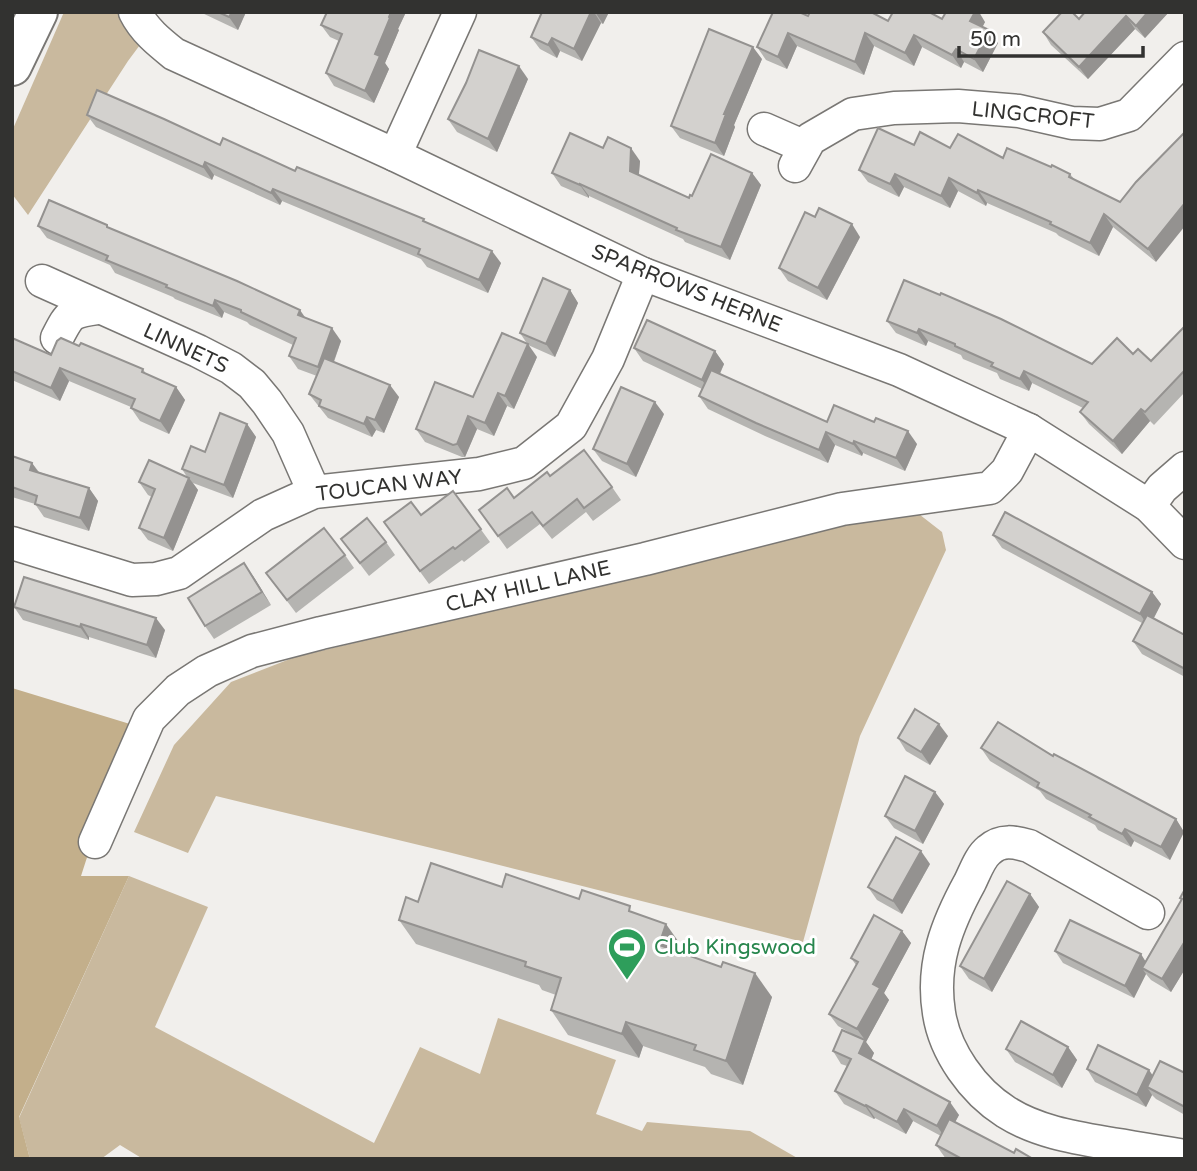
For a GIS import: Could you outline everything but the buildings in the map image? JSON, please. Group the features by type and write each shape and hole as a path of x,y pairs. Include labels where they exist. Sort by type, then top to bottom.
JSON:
{"main road":[{"path":"12,20 14,12"},
{"path":"12,66 38,12"}],"street":[{"name":"SPARROWS HERNE","path":"135,12 154,38 174,54 395,155 642,274 899,370 1029,430 1149,506 1185,543"},
{"path":"395,155 460,12"},
{"name":"LINGCROFT","path":"764,129 800,156 810,139 853,114 894,108 958,106 1019,111 1072,123 1100,124 1129,115 1185,58"},
{"name":"TOUCAN WAY","path":"12,542 132,580 156,579 179,573 263,515 314,492 478,474 524,463 571,426 608,359 642,274"},
{"name":"LINNETS","path":"42,281 198,351 231,368 252,384 288,433 314,492"},
{"path":"57,338 68,317 76,312 98,308"},
{"name":"CLAY HILL LANE","path":"95,842 149,719 178,690 207,671 252,652 321,633 645,559 842,509 990,488 1007,471 1029,430"},
{"path":"1149,506 1162,488 1185,468"},
{"path":"1148,913 1029,846 1013,841 989,849 946,931 937,970 939,1014 945,1036 958,1062 975,1086 990,1100 1019,1119 1060,1135 1185,1156"}],"shaded area":[{"path":"64,12 157,12 157,22 128,61 28,215 12,194 12,131"},
{"path":"915,511 942,532 946,550 860,736 803,942 216,796 188,853 134,832 174,745 231,682 295,657 778,542 845,523"},
{"path":"12,688 130,724 81,876 129,876 19,1117 30,1159 12,1159"},
{"path":"129,876 208,907 155,1027 374,1143 420,1047 480,1074 498,1018 616,1060 596,1114 642,1131 647,1122 750,1131 799,1159 143,1159 120,1145 101,1159 30,1159 19,1118"}],"place":[{"name":"Club Kingswood","path":"627,981"}]}
